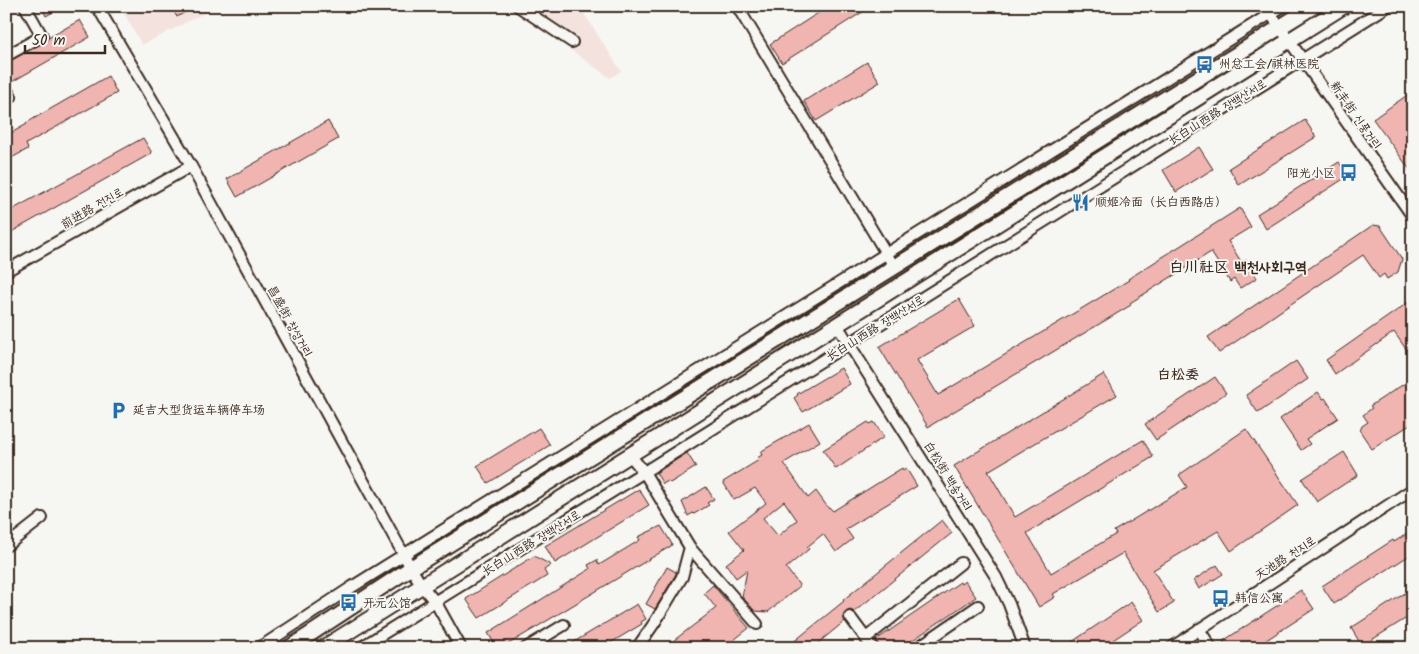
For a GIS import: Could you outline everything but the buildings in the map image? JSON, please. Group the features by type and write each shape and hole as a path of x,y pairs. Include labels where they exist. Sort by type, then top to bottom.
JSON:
{"main road":[{"path":"289,648 411,568 1314,6"},
{"name":"长白山西路 장백산서로","path":"323,648 1344,6"}],"street":[{"path":"6,56 42,36 25,6"},
{"name":"昌盛街 창성거리","path":"97,6 190,166 411,568 422,586 436,603 461,648"},
{"path":"518,6 572,42"},
{"path":"737,6 895,268"},
{"path":"259,648 886,253 1267,10 1283,6"},
{"name":"长白山西路 장백산서로","path":"360,648 436,603 1388,6"},
{"name":"新丰街 신풍거리","path":"1267,10 1413,217"},
{"name":"前进路 전진로","path":"6,271 190,166"},
{"name":"白松街 백송거리","path":"836,325 996,577 1009,604 1025,648"},
{"path":"629,454 644,472 690,547 757,624"},
{"name":"天池路 천지로","path":"1171,648 1413,488"},
{"path":"6,546 42,518"},
{"path":"637,648 682,577 690,547"},
{"path":"866,638 961,563"},
{"path":"917,648 978,606"},
{"path":"850,617 873,648"},
{"path":"526,648 564,625"},
{"path":"1199,629 1211,648"}],"shaded area":[{"path":"120,6 218,6 142,45"},
{"path":"509,6 579,6 621,71 610,78"}],"green space":[{"path":"631,472 634,473 461,581 462,578"}],"place":[{"name":"州总工会/祺林医院","path":"1205,64"},
{"name":"阳光小区","path":"1349,173"},
{"name":"顺姬冷面（长白西路店）","path":"1081,202"},
{"name":"延吉大型货运车辆停车场","path":"119,410"},
{"name":"韩信公寓","path":"1221,598"},
{"name":"开元公馆","path":"349,603"}],"district":[{"name":"白川社区 백천사회구역","path":"1238,267"},
{"name":"白松委","path":"1178,374"}]}
